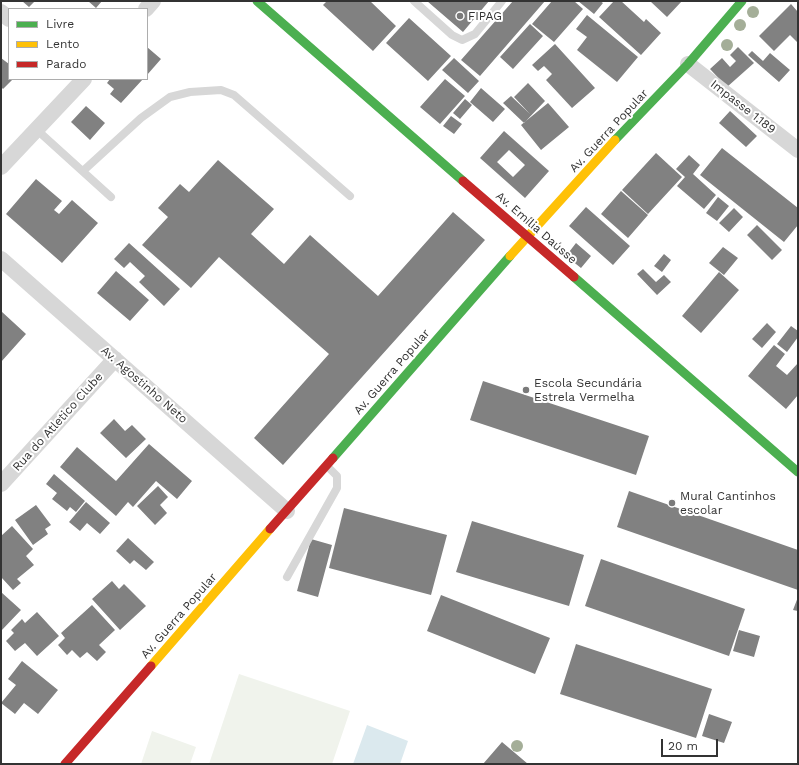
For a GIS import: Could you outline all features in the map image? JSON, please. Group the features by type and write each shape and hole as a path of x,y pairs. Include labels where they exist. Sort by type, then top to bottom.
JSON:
{"main road":[{"name":"Av. Emília Daússe","path":"257,1 798,472"},
{"name":"Av. Guerra Popular","path":"65,764 595,161 688,64 742,1"}],"street":[{"name":"Impasse 1.189","path":"688,64 798,150"},
{"path":"1,167 82,80"},
{"name":"Av. Agostinho Neto","path":"1,259 287,511"},
{"name":"Rua do Atletico Clube","path":"1,484 115,359"}],"lane":[{"path":"414,1 452,35 462,40 475,34 502,1"},
{"path":"83,171 141,118 170,97 190,92 221,90 234,95 350,196"},
{"path":"37,130 111,197"},
{"path":"287,577 337,488 337,476 327,466"}],"shaded area":[{"path":"239,674 350,711 332,764 209,764"},
{"path":"367,725 408,741 400,764 353,764"},
{"path":"152,731 196,747 190,764 141,764"}],"building":[{"path":"22,1 35,1 29,7"},
{"path":"88,1 102,1 96,8"},
{"path":"327,1 370,1 396,26 373,51 323,5"},
{"name":"FIPAG","path":"427,1 489,1 463,32"},
{"path":"513,1 545,1 480,76 461,60"},
{"path":"552,1 574,1 583,9 554,42 532,24"},
{"path":"578,1 600,1 603,3 594,14"},
{"path":"614,1 621,1 644,22 646,19 661,33 641,55 599,17"},
{"path":"650,1 682,1 667,17"},
{"path":"791,4 798,12 798,43 790,35 774,51 759,36"},
{"path":"587,15 638,57 617,82 577,50 587,37 576,29"},
{"path":"409,18 451,56 428,81 386,43"},
{"path":"530,24 543,36 513,69 500,57"},
{"path":"555,44 595,88 572,108 546,80 552,74 544,66 538,71 532,65"},
{"path":"738,47 754,63 727,87 710,69 722,58 730,67 736,61 730,55"},
{"path":"148,48 161,59 148,74"},
{"path":"752,51 763,61 770,53 790,70 779,82 748,55"},
{"path":"1,58 8,63 8,80 12,80 3,89 1,87"},
{"path":"454,58 479,81 468,93 442,70"},
{"path":"445,79 465,96 440,124 420,107"},
{"path":"109,80 142,80 121,103 110,94 114,89 107,83"},
{"path":"528,83 545,101 524,123 503,103 511,96 530,114 514,97"},
{"path":"481,88 505,109 493,122 470,102"},
{"path":"465,99 472,105 460,119 453,113"},
{"path":"548,103 569,127 541,150 521,125"},
{"path":"86,106 105,123 90,140 71,122"},
{"path":"730,111 757,136 746,147 719,123"},
{"path":"451,116 462,124 454,134 443,126"},
{"path":"504,131 549,171 525,198 480,158","holes":["509,150 525,165 513,177 497,162"]},
{"path":"722,148 798,208 798,225 784,242 700,175"},
{"path":"656,153 682,177 648,214 622,190"},
{"path":"689,155 700,165 693,174 716,195 704,209 677,186 685,177 676,169"},
{"path":"218,160 274,209 251,234 284,264 310,235 378,296 453,212 485,240 283,465 254,438 329,354 219,257 191,288 142,245 168,217 158,208 180,184 189,192"},
{"path":"36,179 62,201 54,210 59,214 72,200 98,223 62,263 6,214"},
{"path":"621,191 648,215 628,238 601,214"},
{"path":"718,197 729,206 717,221 706,213"},
{"path":"586,207 630,246 613,265 569,226"},
{"path":"734,208 743,217 729,232 719,223"},
{"path":"757,225 782,250 772,260 747,235"},
{"path":"129,243 180,289 164,306 139,282 145,276 130,262 124,268 114,259"},
{"path":"576,243 591,256 581,268 566,256"},
{"path":"723,247 738,258 724,275 709,263"},
{"path":"664,254 671,260 662,272 654,266"},
{"path":"643,269 656,282 664,275 671,282 657,295 637,274"},
{"path":"116,271 149,300 130,321 97,293"},
{"path":"719,272 739,290 701,333 682,316"},
{"path":"1,311 26,334 1,362"},
{"path":"767,323 776,332 762,348 752,339"},
{"path":"791,326 798,331 798,337 787,352 777,344"},
{"path":"774,345 785,354 776,366 787,375 798,363 798,395 786,409 748,376"},
{"path":"483,381 649,436 636,475 470,420"},
{"path":"114,419 125,431 132,425 146,439 126,458 100,433"},
{"path":"149,444 192,481 177,499 156,481 133,507 128,502 116,516 60,467 77,447 116,481"},
{"path":"54,474 85,501 76,512 70,507 67,511 52,499 57,493 46,484"},
{"path":"158,486 168,497 160,505 167,513 155,525 137,506"},
{"path":"629,491 798,550 798,590 617,527"},
{"path":"86,502 110,523 100,534 87,523 80,531 69,522"},
{"path":"36,505 51,525 45,529 48,534 33,545 15,520"},
{"path":"344,508 447,535 431,595 329,568"},
{"path":"472,521 584,555 569,606 456,572"},
{"path":"12,526 33,549 26,556 34,565 17,579 21,583 13,590 1,577 1,536"},
{"path":"128,538 154,562 146,570 134,560 130,564 116,551"},
{"path":"311,539 332,545 318,597 297,591"},
{"path":"601,559 745,609 729,656 585,606"},
{"path":"112,581 119,589 124,584 146,606 120,630 92,599"},
{"path":"1,592 21,610 1,631"},
{"path":"441,595 550,638 535,674 427,631"},
{"path":"798,597 798,611 793,610"},
{"path":"92,605 115,630 99,645 106,652 97,661 87,652 80,658 72,650 67,655 58,645 65,638 61,633"},
{"path":"37,612 59,636 37,656 25,643 15,651 6,641 14,633 11,630 22,619 25,623"},
{"path":"739,630 760,636 754,657 733,651"},
{"path":"576,644 712,689 696,738 560,694"},
{"path":"22,661 58,690 38,714 24,703 15,714 1,703 16,685 8,679"},
{"path":"709,714 732,722 724,743 702,736"},
{"path":"502,742 528,764 483,764"}],"traffic: fast":[{"path":"257,1 463,181"},
{"path":"615,140 688,64 742,1"},
{"path":"333,458 510,256"},
{"path":"574,277 798,472"}],"traffic: slow":[{"path":"510,256 615,140"},
{"path":"151,666 270,529"}],"traffic: jam":[{"path":"463,181 574,277"},
{"path":"270,529 333,458"},
{"path":"65,764 151,666"}],"place":[{"name":"FIPAG","path":"460,16"},
{"name":"Escola Secundária Estrela Vermelha","path":"526,390"},
{"name":"Mural Cantinhos escolar","path":"672,503"}]}
